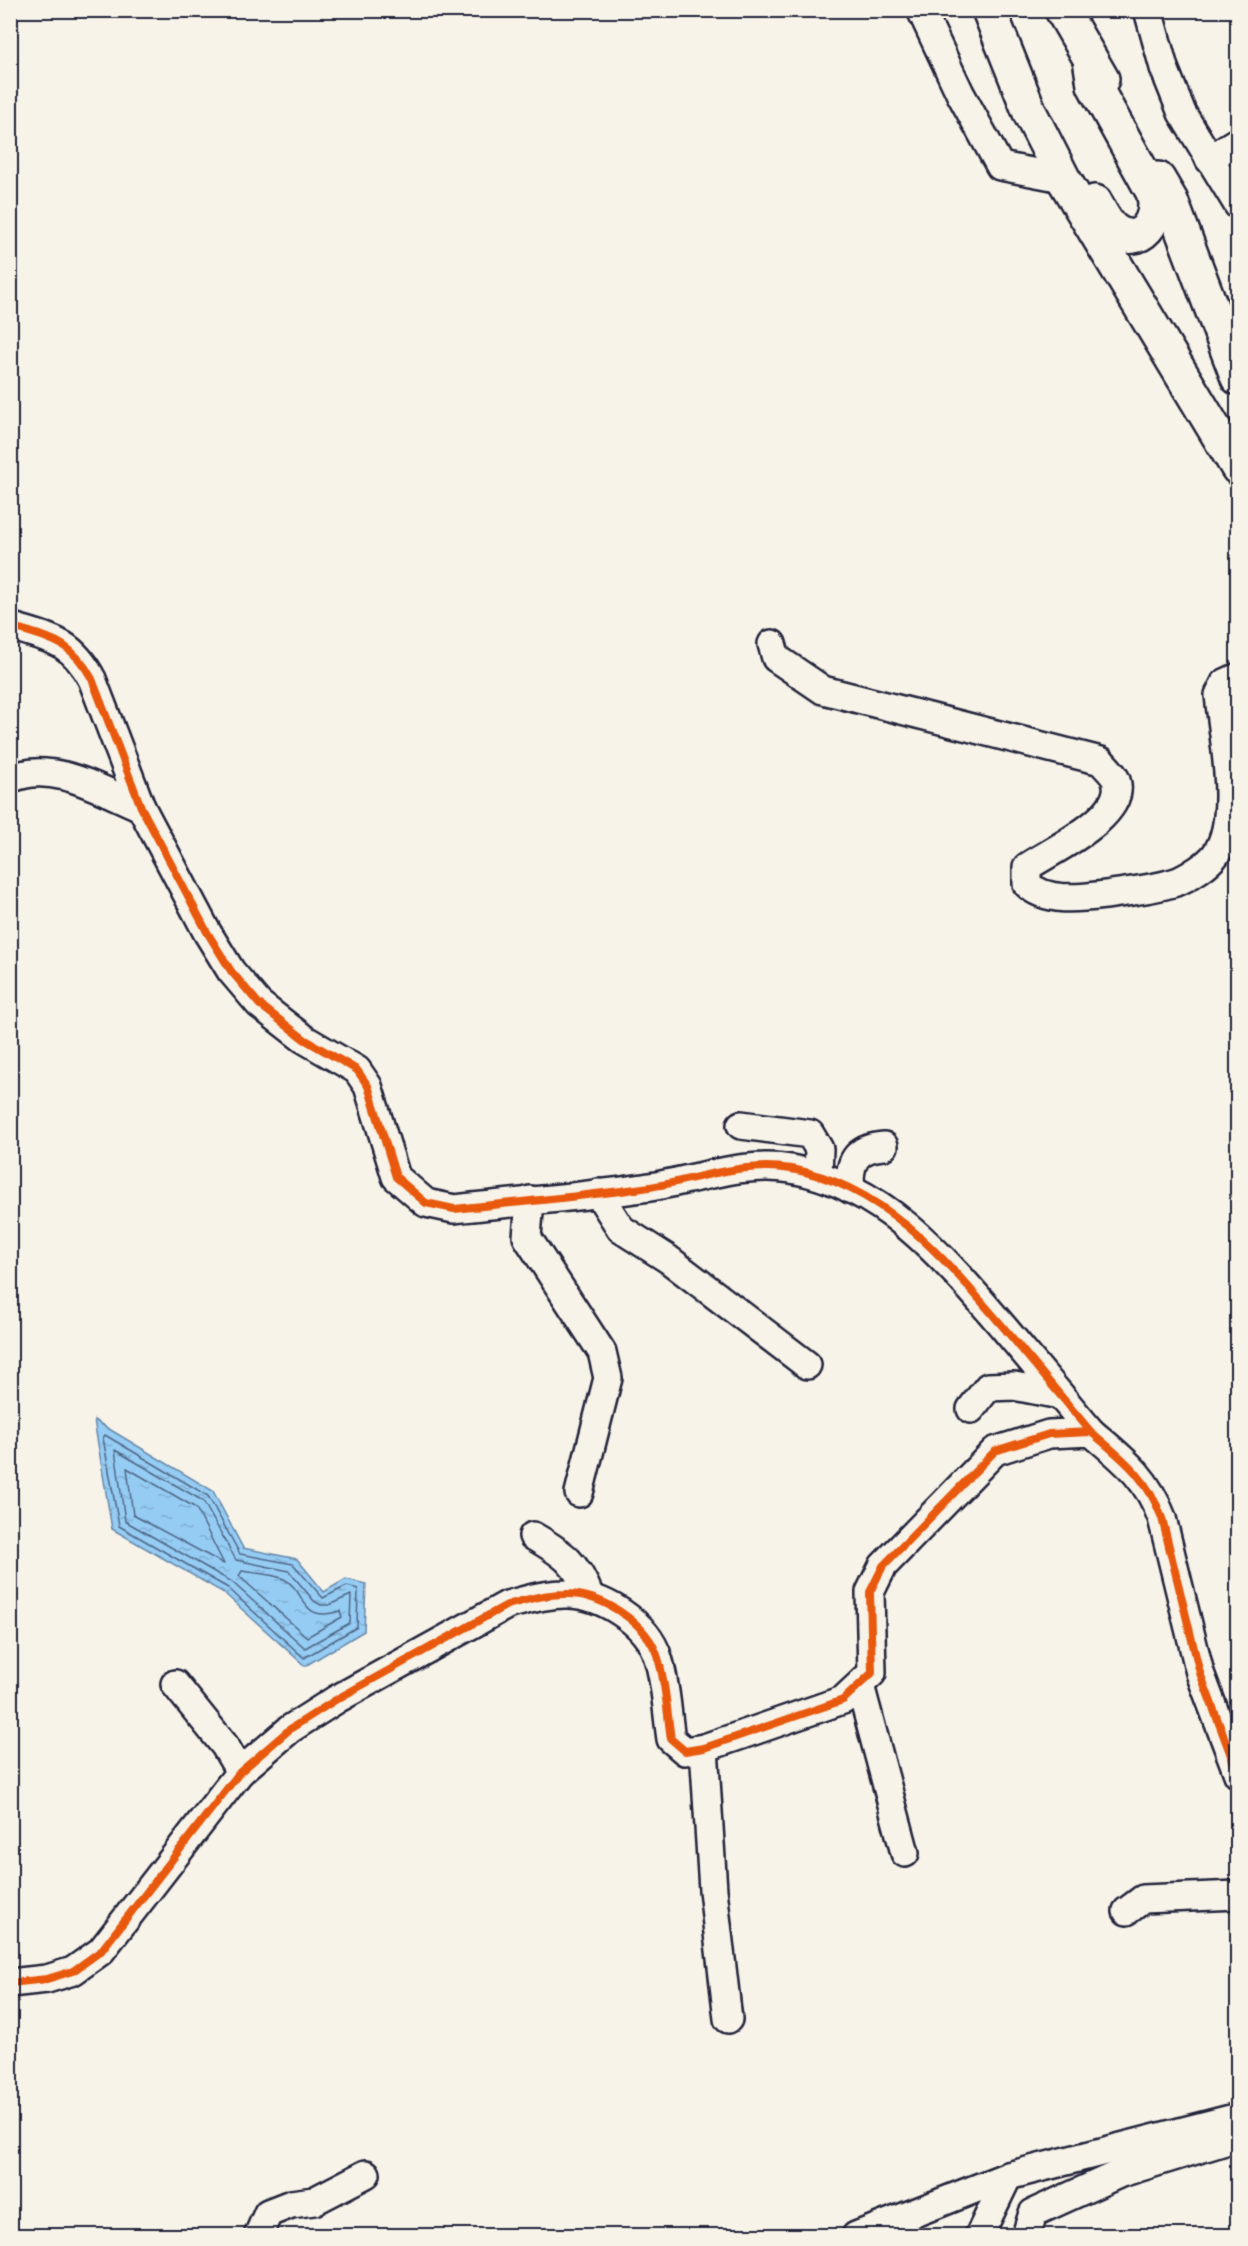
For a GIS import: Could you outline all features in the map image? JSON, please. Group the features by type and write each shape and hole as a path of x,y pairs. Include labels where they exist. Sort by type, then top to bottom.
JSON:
{"main road":[{"path":"1062,10 1171,201 1238,378"},
{"path":"994,24 1030,113 1064,178 1238,468"},
{"path":"994,24 1026,76 1106,221 1114,230 1122,234 1140,233 1152,223 1157,204 1153,192 1095,85 1090,59"}],"street":[{"path":"921,10 960,93 1000,166 1064,178"},
{"path":"1148,10 1164,68 1182,113 1238,205"},
{"path":"1209,159 1238,141"},
{"path":"10,626 52,639 75,652 84,664 92,679 141,807 207,932 231,970 259,1004 304,1039 357,1070 369,1086 396,1177 426,1203 454,1209 645,1188 760,1167 789,1168 818,1175 850,1189 915,1232 945,1259 1091,1432 1135,1470 1154,1497 1162,1518 1200,1673 1238,1774"},
{"path":"772,644 776,658 822,690 1101,761 1116,779 1116,801 1103,818 1027,867 1027,884 1035,892 1062,897 1106,895 1178,881 1216,855 1226,831 1228,803 1219,695 1225,683 1238,677"},
{"path":"10,779 25,772 66,776 141,807"},
{"path":"741,1125 810,1134 819,1149 818,1175"},
{"path":"850,1189 849,1169 858,1154 869,1147 884,1146"},
{"path":"598,1193 621,1228 668,1259 807,1365"},
{"path":"530,1200 527,1238 602,1352 608,1378 579,1493"},
{"path":"971,1409 988,1387 1014,1386 1060,1395"},
{"path":"10,1983 47,1979 74,1971 101,1951 240,1772 290,1729 337,1699 507,1605 537,1597 567,1594 590,1598 630,1619 651,1640 659,1659 671,1739 685,1751 704,1748 843,1700 872,1673 870,1592 883,1566 995,1451 1048,1434 1091,1432"},
{"path":"533,1536 559,1551 580,1573 590,1598"},
{"path":"175,1684 225,1746 240,1772"},
{"path":"860,1685 905,1853"},
{"path":"704,1748 713,1890 728,2019"},
{"path":"1127,1911 1143,1899 1238,1895"},
{"path":"856,2235 1008,2176 1238,2117"},
{"path":"1026,2235 1033,2213 1121,2173 1238,2137"},
{"path":"258,2235 268,2213 291,2204 314,2201 366,2174"},
{"path":"980,2235 1008,2176"}],"water":[{"path":"94,1420 213,1491 243,1548 297,1559 324,1592 346,1579 366,1584 364,1631 305,1666 224,1593 112,1529"}],"cycle path":[{"path":"10,626 58,643 76,656 84,666 92,679 141,807 207,932 231,971 259,1004 304,1039 357,1070 368,1086 396,1177 426,1203 454,1209 572,1197 661,1185 754,1167 791,1169 824,1178 855,1191 884,1208 936,1252 982,1302 1091,1432"},
{"path":"10,1983 47,1979 73,1971 101,1951 240,1772 290,1729 337,1699 507,1605 550,1595 579,1595 608,1605 634,1622 653,1645 665,1688 671,1739 685,1751 704,1748 843,1700 872,1673 870,1592 883,1566 995,1451 1049,1434 1091,1432 1133,1470 1149,1491 1162,1518 1200,1673 1238,1774"}]}
